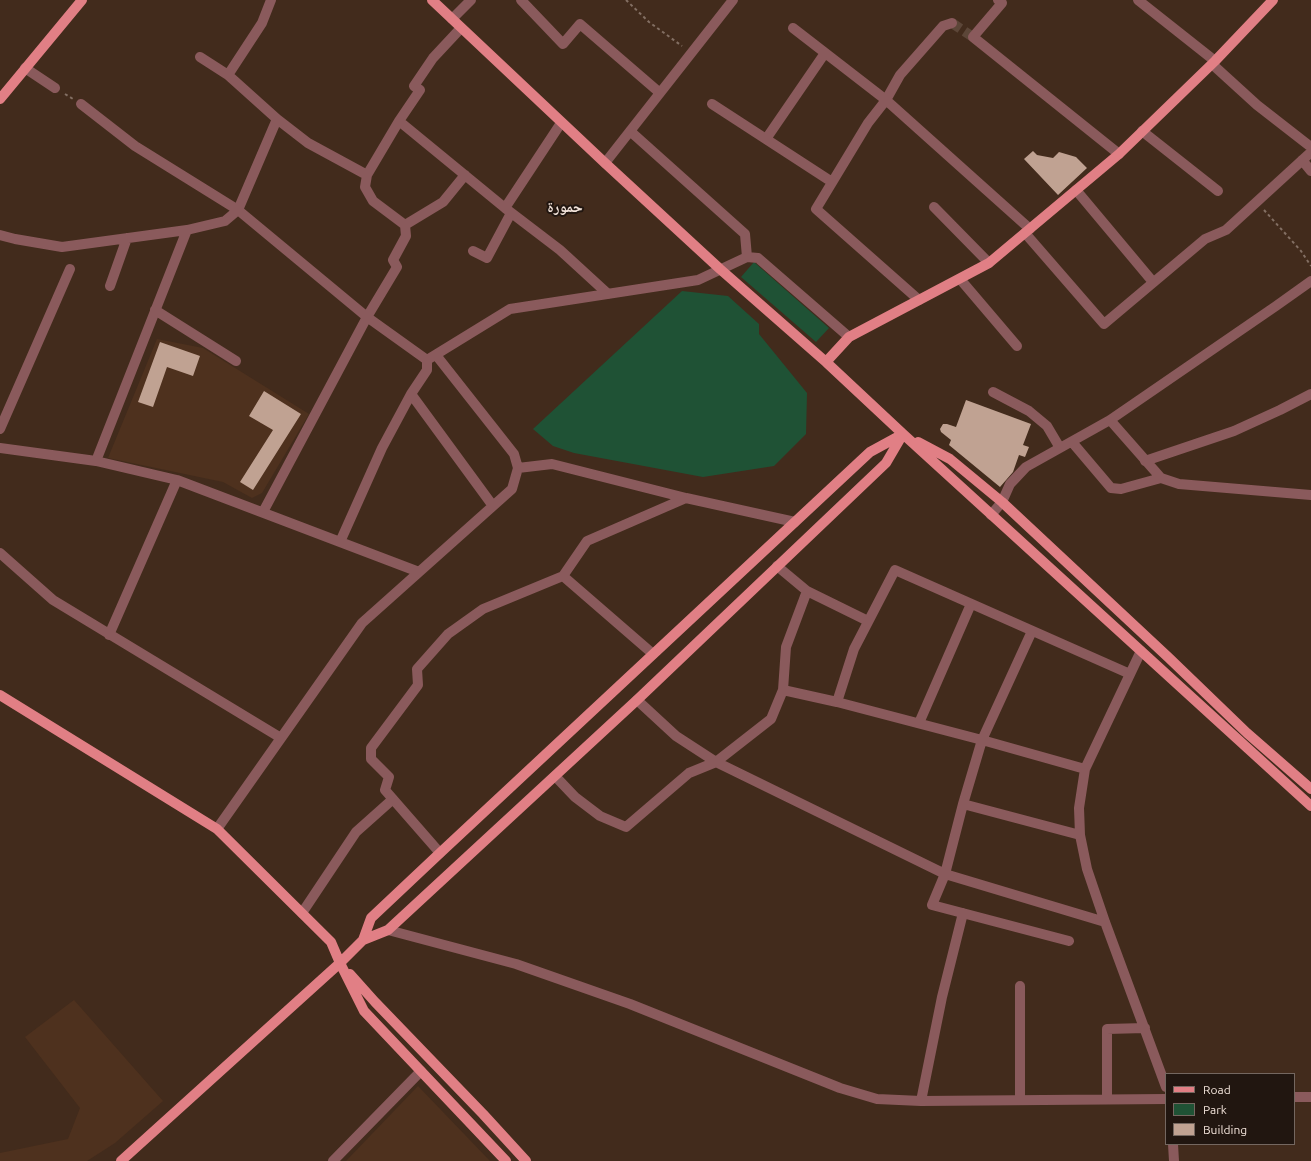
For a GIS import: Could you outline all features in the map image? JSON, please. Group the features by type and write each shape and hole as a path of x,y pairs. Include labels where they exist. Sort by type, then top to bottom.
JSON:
{"main road":[{"path":"0,99 82,0"},
{"path":"432,0 561,123 720,269 826,362 991,515 1311,806"},
{"path":"826,362 849,337 989,263 1119,154 1214,62 1272,0"},
{"path":"903,434 950,459 1002,502 1247,733 1311,789"},
{"path":"363,940 371,918 440,853 870,452 903,434"},
{"path":"121,1161 340,963 363,940 388,930 637,700 886,463 903,434"},
{"path":"0,695 217,830 331,942 364,1011 506,1161"},
{"path":"340,963 526,1161"}],"street":[{"path":"228,75 262,22 272,0"},
{"path":"452,19 471,0"},
{"path":"521,0 563,44 580,24 660,93"},
{"path":"605,163 733,0"},
{"path":"998,0 1002,3 973,37 1119,154"},
{"path":"1138,0 1214,62 1257,105 1309,153 1311,171"},
{"path":"919,300 816,209 868,123 886,100 900,75 943,26 952,23"},
{"path":"263,512 367,317 397,267 393,260 406,236 405,225 373,201 365,187 367,175 399,121 420,90 414,86 433,58 461,28"},
{"path":"793,28 886,100 1028,231 1104,324 1205,239 1226,230 1309,153"},
{"path":"766,139 825,53"},
{"path":"200,57 228,75 277,119 308,143 367,175"},
{"path":"25,68 55,88"},
{"path":"81,104 135,146 238,210 367,317 426,360 427,370 411,394 382,448 340,542"},
{"path":"712,104 832,182"},
{"path":"0,235 62,247 187,230 225,221 238,210 277,119"},
{"path":"399,121 464,175 560,250 608,294"},
{"path":"473,251 487,258 508,210 561,123"},
{"path":"630,131 745,234 747,256"},
{"path":"1142,132 1218,191"},
{"path":"405,225 443,202 464,175"},
{"path":"1076,190 1153,282"},
{"path":"934,207 989,263"},
{"path":"96,460 187,230"},
{"path":"110,286 127,238"},
{"path":"426,360 510,309 698,280 747,256 758,258 849,337"},
{"path":"0,429 70,269"},
{"path":"960,279 1016,346"},
{"path":"991,515 1002,502 1010,484 1026,467 1110,420 1311,281"},
{"path":"155,310 236,361"},
{"path":"217,830 362,623 512,489 518,468 514,454 436,355"},
{"path":"993,392 1029,411 1043,422 1060,448"},
{"path":"411,394 493,506"},
{"path":"1145,461 1234,431 1311,394"},
{"path":"1110,420 1161,478 1179,484 1311,495"},
{"path":"1072,442 1111,488 1121,489 1161,478"},
{"path":"0,448 96,460 177,480 419,572"},
{"path":"518,468 552,464 686,498 795,522"},
{"path":"109,635 177,480"},
{"path":"440,853 385,790 389,777 371,759 371,748 418,685 417,669 448,634 483,609 563,576 587,541 686,498"},
{"path":"0,553 53,600 280,738"},
{"path":"777,566 807,591 868,620"},
{"path":"837,702 854,649 895,570 1130,674"},
{"path":"563,576 653,654"},
{"path":"555,776 575,797 600,816 626,827 689,773 716,762 771,718 783,690 786,647 807,591"},
{"path":"919,723 971,604"},
{"path":"1032,631 982,740 944,874 932,905 1069,941"},
{"path":"1141,652 1085,769 1079,808 1080,835 1087,869 1105,922 1165,1084"},
{"path":"783,690 919,723 1085,769"},
{"path":"637,700 676,736 716,762 944,874 1105,922"},
{"path":"302,913 356,832 393,799"},
{"path":"963,804 1080,835"},
{"path":"921,1101 942,997 962,913"},
{"path":"388,930 516,964 630,1004 840,1088 877,1099 921,1101 1165,1099"},
{"path":"1020,986 1020,1100"},
{"path":"1107,1099 1107,1029 1145,1028"},
{"path":"332,1161 421,1072"},
{"path":"1295,1097 1311,1097"},
{"path":"1173,1145 1174,1161"}],"path":[{"path":"626,0 649,22 692,52"},
{"path":"55,88 81,104"},
{"path":"1256,202 1301,251 1311,266"}],"shaded area":[{"path":"157,339 203,348 309,414 262,493 252,498 223,482 108,458"},
{"path":"74,1000 163,1101 115,1143 87,1161 0,1161 0,1153 68,1139 80,1108 25,1037"},
{"path":"418,1086 490,1161 346,1161"}],"green space":[{"path":"754,262 829,328 816,342 741,277"},
{"path":"682,291 728,296 759,324 759,334 807,393 806,434 774,466 703,477 574,453 553,446 533,429"}],"building":[{"path":"1033,151 1037,155 1053,158 1059,152 1076,157 1087,168 1058,195 1024,159"},
{"path":"160,342 200,356 193,376 167,367 153,407 138,402"},
{"path":"264,391 301,414 253,490 240,482 273,430 249,416"},
{"path":"966,400 1031,424 1023,445 1029,447 1025,457 1019,455 1013,472 1000,487 949,445 951,440 941,432 940,429 943,424 956,427"}],"tunnel":[{"path":"952,23 973,37"}],"district":[{"name":"حمورة","path":"565,207"}]}
